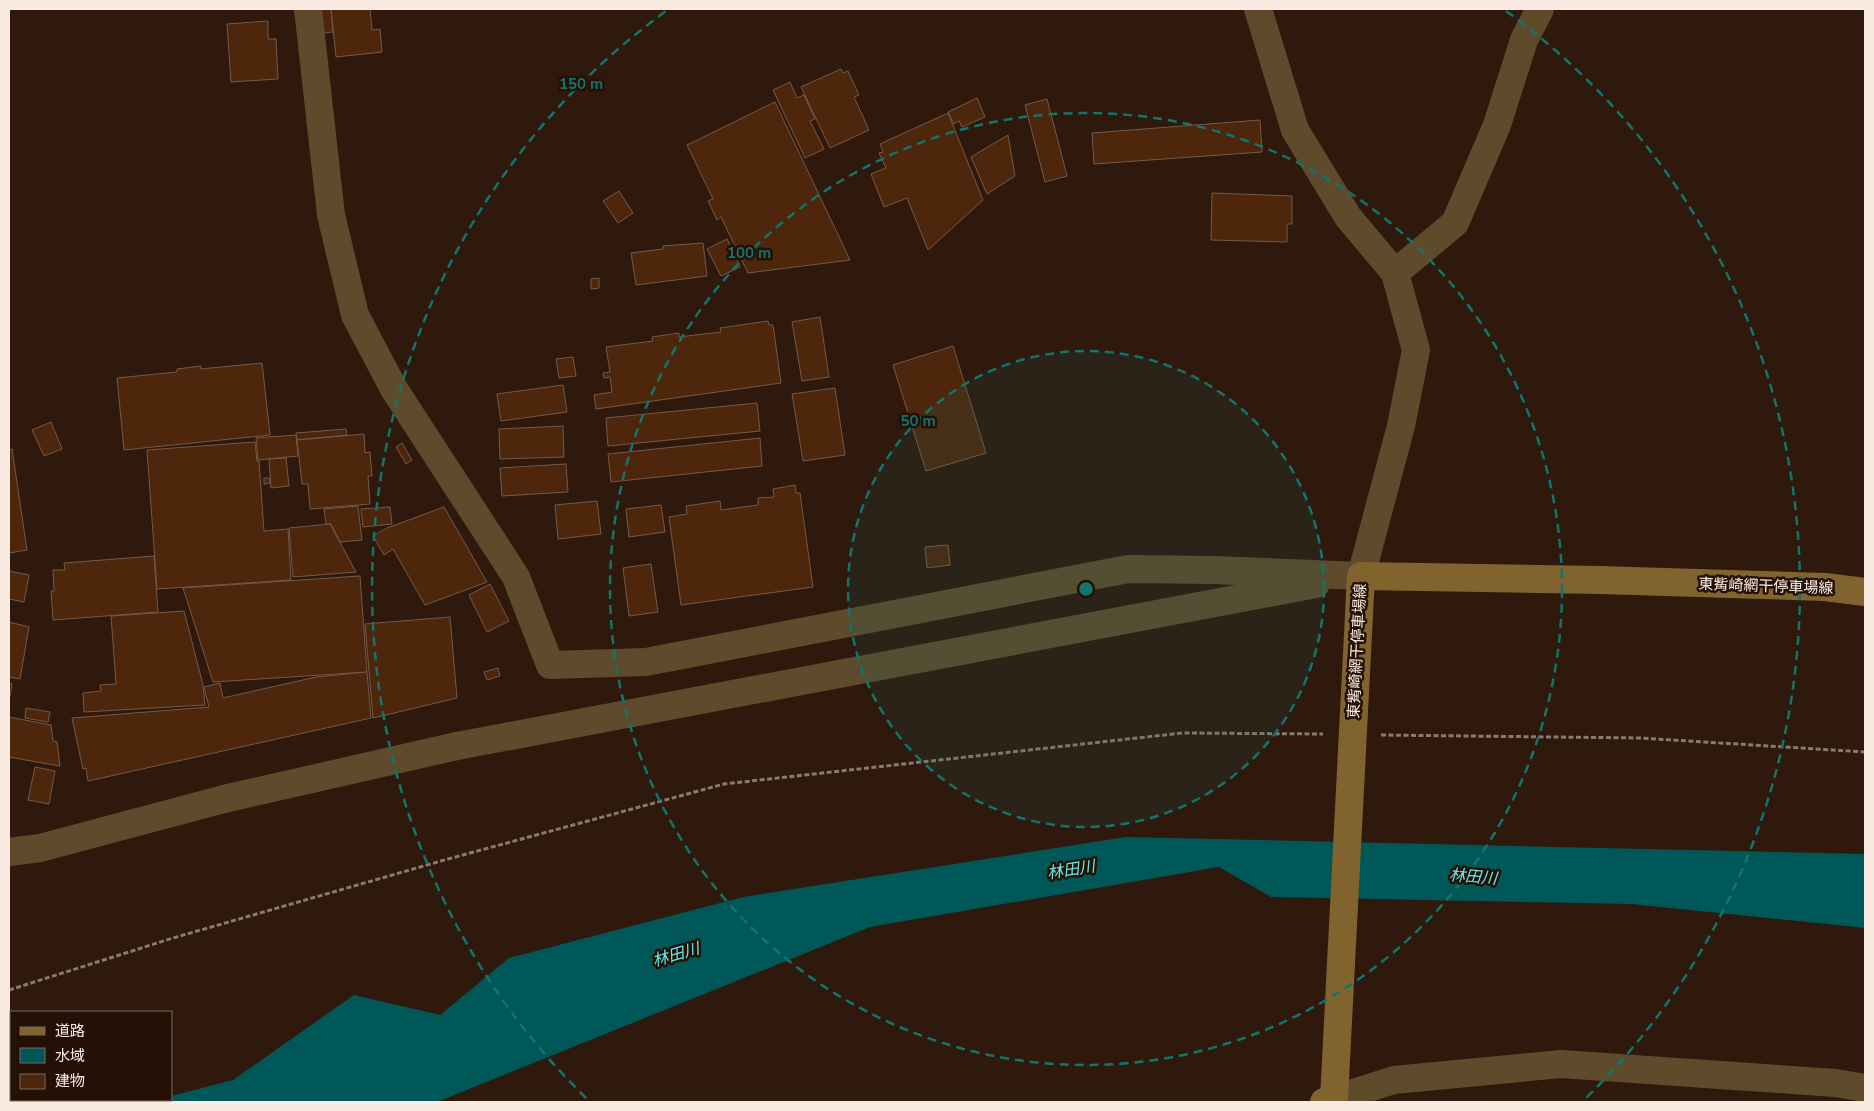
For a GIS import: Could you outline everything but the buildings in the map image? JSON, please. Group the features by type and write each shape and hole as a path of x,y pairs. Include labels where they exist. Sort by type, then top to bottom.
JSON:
{"main road":[{"name":"東觜崎網干停車場線","path":"1332,1101 1361,576 1825,587 1865,592"}],"street":[{"path":"308,9 331,215 355,316 394,389 516,577 550,665 646,662 1128,569 1214,570 1361,576"},
{"path":"1258,9 1295,130 1348,217 1394,273 1416,350 1401,426 1361,576"},
{"path":"1394,273 1454,223 1497,125 1524,40 1540,9"},
{"path":"9,852 40,848 224,799 457,746 1361,576"},
{"path":"1332,1101 1394,1080 1561,1064 1836,1083 1865,1088"}],"path":[{"path":"9,990 192,933 448,859 724,784 1182,733 1332,734"},
{"path":"1371,735 1640,738 1865,752"}],"water":[{"name":"林田川","path":"1126,837 1865,854 1865,928 1631,904 1271,897 1219,867 870,927 437,1102 147,1102 172,1101 172,1096 233,1080 354,995 440,1015 509,958 743,897"}]}
